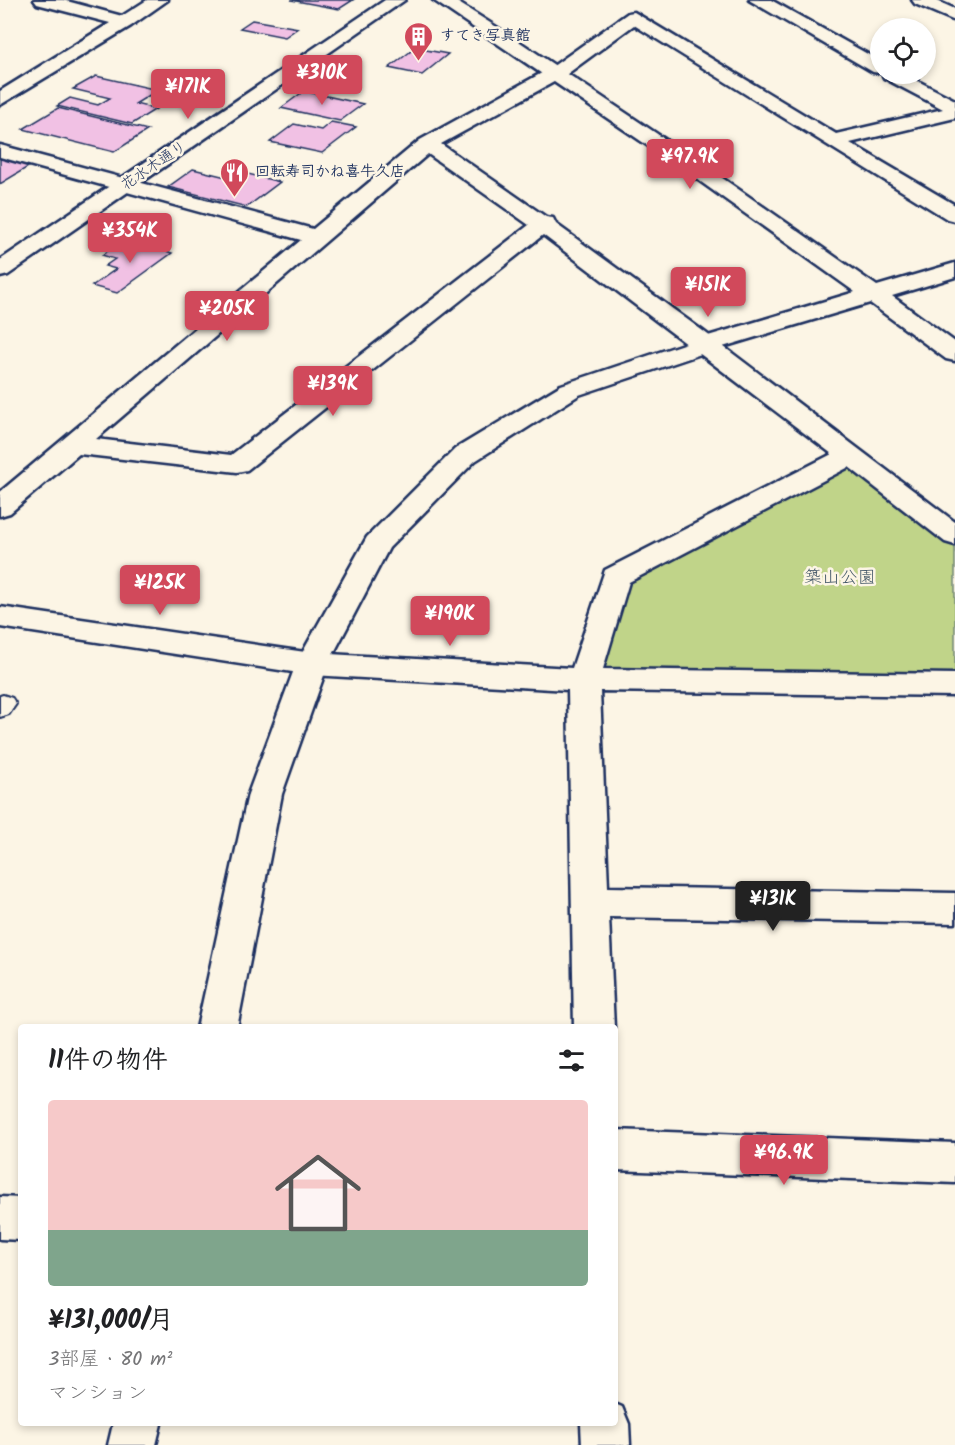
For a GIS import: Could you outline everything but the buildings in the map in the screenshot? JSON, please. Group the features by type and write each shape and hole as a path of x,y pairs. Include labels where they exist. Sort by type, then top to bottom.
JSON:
{"street":[{"path":"43,0 125,22"},
{"path":"0,99 159,0"},
{"name":"花水木通り","path":"0,270 396,0"},
{"path":"442,0 556,73 875,295 955,354"},
{"path":"758,0 870,62"},
{"path":"921,0 955,16"},
{"path":"0,507 427,144 556,73 650,6"},
{"path":"634,17 832,141 955,214"},
{"path":"12,70 34,76"},
{"path":"909,84 955,110"},
{"path":"832,141 955,110"},
{"path":"427,144 544,224 707,344 955,536"},
{"path":"0,151 316,237"},
{"path":"75,445 237,464 544,224"},
{"path":"219,1024 265,794 312,664 377,543 465,455 570,390 707,344 955,270"},
{"path":"594,1024 585,680 616,577 851,455"},
{"path":"0,617 312,664 585,680 955,685"},
{"path":"591,902 955,908"},
{"path":"618,1150 955,1163"},
{"path":"0,1218 18,1219"},
{"path":"132,1445 137,1426"},
{"path":"605,1426 606,1445"}],"green space":[{"name":"築山公園","path":"851,455 955,536 955,685 585,680 616,577"}],"place":[{"name":"すてき写真館","path":"419,62"},
{"name":"回転寿司かね喜牛久店","path":"234,198"}]}
